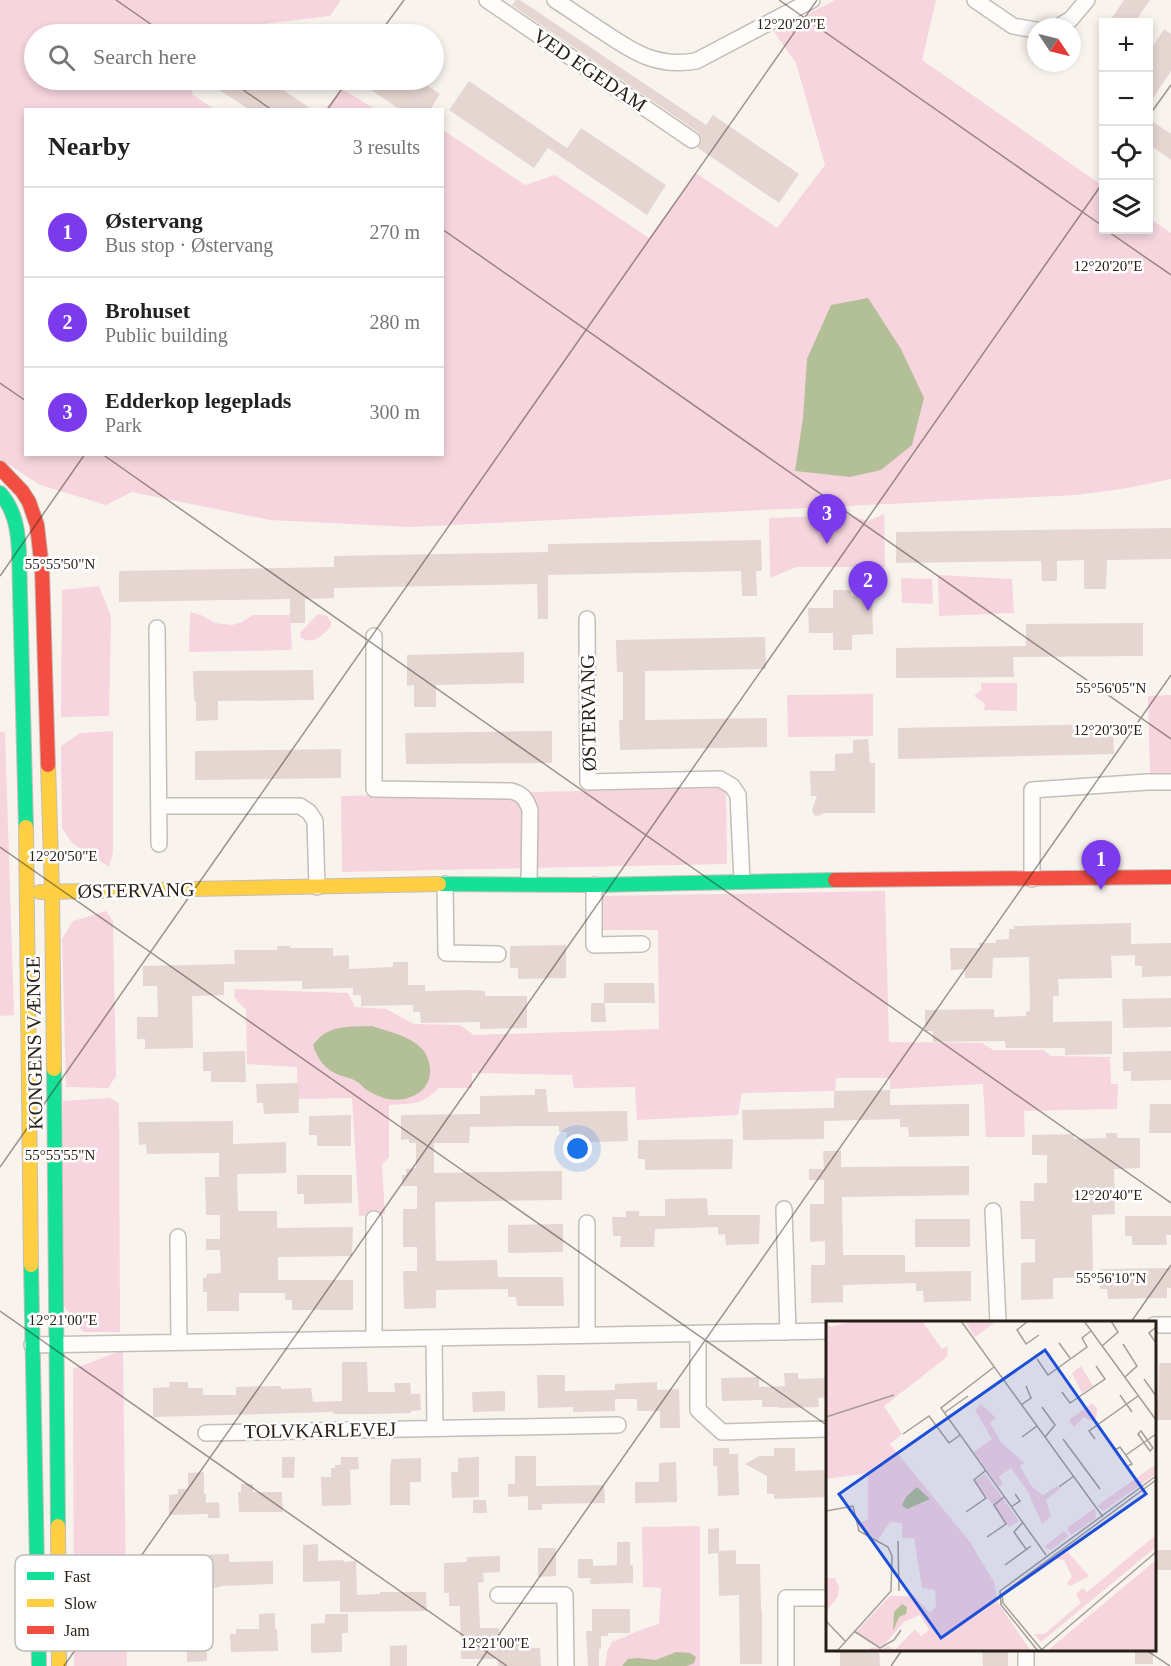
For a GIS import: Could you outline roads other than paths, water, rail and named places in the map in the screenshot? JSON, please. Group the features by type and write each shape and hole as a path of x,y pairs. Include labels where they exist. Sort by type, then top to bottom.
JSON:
{"street":[{"name":"VED EGEDAM","path":"487,0 692,140"},
{"path":"555,0 633,51 654,60 685,63 696,61 812,0"},
{"path":"975,0 1012,26 1027,28"},
{"path":"1072,18 1087,0"},
{"name":"KONGENS VÆNGE","path":"0,468 16,481 30,501 38,526 42,569 52,891 58,1555"},
{"name":"KONGENS VÆNGE","path":"0,493 8,501 17,525 20,561 28,892 32,1345 37,1555"},
{"name":"ØSTERVANG","path":"587,619 588,782 720,779 732,786 738,795 742,881"},
{"path":"157,628 159,844"},
{"path":"374,636 374,789 511,791 520,794 527,800 530,810 529,883"},
{"path":"1032,879 1032,790 1171,782"},
{"path":"159,806 300,806 309,812 315,822 317,887"},
{"name":"ØSTERVANG","path":"28,892 445,884 594,885 742,881 1171,877"},
{"path":"445,884 446,953 498,954"},
{"path":"594,885 594,945 642,944"},
{"path":"784,1209 788,1332"},
{"path":"993,1210 998,1321"},
{"path":"374,1219 374,1339"},
{"path":"587,1223 587,1335"},
{"path":"178,1237 179,1342"},
{"path":"32,1345 826,1331"},
{"path":"698,1333 698,1410 722,1431 826,1429"},
{"path":"434,1338 435,1428"},
{"name":"TOLVKARLEVEJ","path":"206,1433 618,1425"},
{"path":"498,1595 566,1595 566,1666"},
{"path":"786,1666 786,1598 826,1598"},
{"name":"KONGENS VÆNGE","path":"39,1651 39,1666"},
{"name":"KONGENS VÆNGE","path":"59,1651 59,1666"}],"place":[{"name":"Edderkop legeplads","path":"827,544"},
{"name":"Brohuset","path":"868,611"},
{"name":"Østervang","path":"1101,890"}]}
